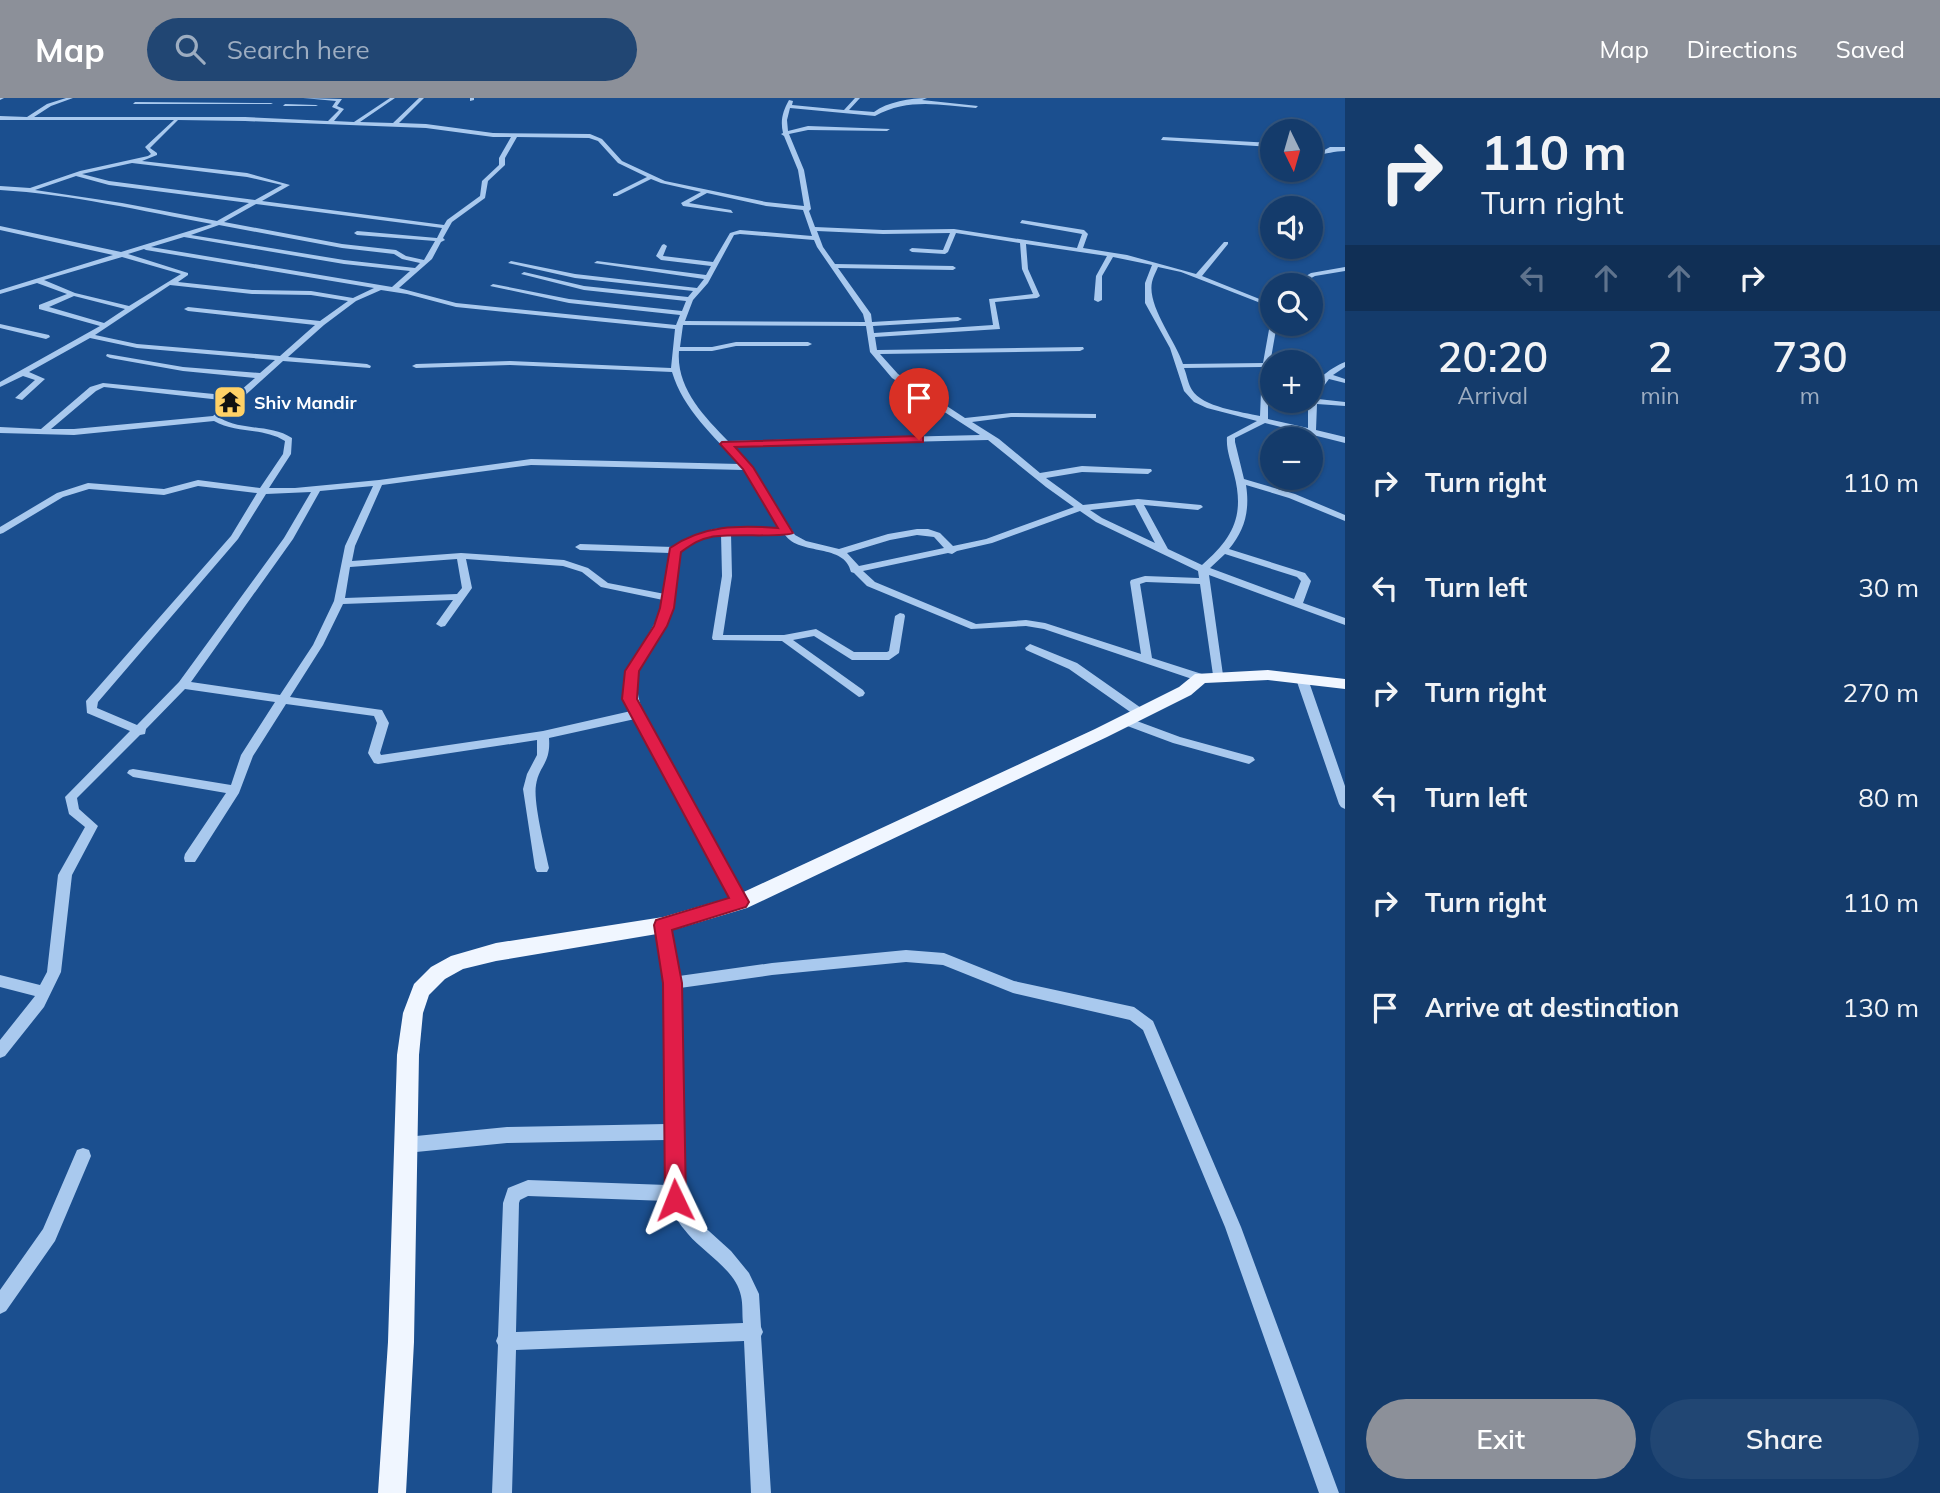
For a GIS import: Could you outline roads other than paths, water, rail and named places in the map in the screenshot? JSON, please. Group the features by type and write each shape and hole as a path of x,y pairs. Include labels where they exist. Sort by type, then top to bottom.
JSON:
{"main road":[{"path":"393,1493 408,1055 413,1013 421,990 438,973 458,962 496,952 663,925 740,902 1133,717 1210,677 1268,675 1345,684"}],"street":[{"path":"28,118 51,104 71,98"},
{"path":"271,104 277,98"},
{"path":"305,98 340,100 334,107"},
{"path":"355,124 393,98"},
{"path":"413,98 422,98"},
{"path":"394,125 422,98"},
{"path":"783,98 791,102 875,114 883,108 925,98"},
{"path":"845,111 858,98"},
{"path":"913,101 976,107"},
{"path":"791,102 783,120 784,134 799,164 802,193 817,233 833,266 861,302 870,324 874,352 895,376 990,437 1080,508 1122,533 1203,569 1345,622"},
{"path":"135,103 271,104 342,109 328,122"},
{"path":"264,120 285,105"},
{"path":"0,118 328,122 515,135 594,137 620,162 650,177 705,192 808,209"},
{"path":"27,191 75,174 155,154 147,148 176,121"},
{"path":"784,134 808,128 887,129"},
{"path":"393,290 424,262 442,240 447,224 485,195 485,181 502,165 502,158 515,135"},
{"path":"1163,139 1260,144"},
{"path":"1323,153 1330,149 1345,149"},
{"path":"1323,154 1345,158"},
{"path":"0,292 218,224 286,184 247,176 132,161"},
{"path":"75,174 102,182 341,214 447,224"},
{"path":"615,195 650,177"},
{"path":"0,188 342,246 396,252 404,258 424,262"},
{"path":"705,192 684,204 731,212"},
{"path":"1022,222 1082,231 1085,234 1079,250"},
{"path":"0,228 124,255 186,274 128,308 89,337 0,385"},
{"path":"912,250 945,252 954,231"},
{"path":"952,551 937,535 924,533 876,540 839,552 799,543 787,533 747,467 691,400 675,370 683,313 735,232 954,231 1156,264 1197,276 1260,302"},
{"path":"357,233 442,240"},
{"path":"186,236 332,260 415,270"},
{"path":"871,335 996,327 991,300 1037,296 1025,269 1023,241"},
{"path":"1197,276 1226,243"},
{"path":"664,246 659,257 661,258 713,264"},
{"path":"146,248 393,290 456,305 680,325 870,324 958,319"},
{"path":"1098,300 1099,276 1111,255"},
{"path":"511,262 588,278 699,290"},
{"path":"597,262 708,276"},
{"path":"1156,264 1148,283 1149,303 1174,348 1188,391 1197,400 1298,427"},
{"path":"833,266 953,268"},
{"path":"1319,273 1345,269"},
{"path":"524,274 584,288 690,299"},
{"path":"37,279 73,294 128,308"},
{"path":"173,282 252,292 328,295 354,300"},
{"path":"493,286 569,301 683,313"},
{"path":"215,418 321,323 354,300 378,289"},
{"path":"73,294 43,307 105,325"},
{"path":"188,309 321,323"},
{"path":"0,326 46,337"},
{"path":"89,337 137,346 367,366"},
{"path":"676,349 712,349 736,344 808,344"},
{"path":"874,352 1080,349"},
{"path":"110,356 183,369 262,376"},
{"path":"416,366 534,363 675,370"},
{"path":"1323,379 1345,364"},
{"path":"1179,366 1260,365"},
{"path":"19,398 41,379 23,373"},
{"path":"1326,376 1345,381"},
{"path":"42,432 93,389 103,386 237,399"},
{"path":"1323,402 1345,404"},
{"path":"1264,413 1264,420"},
{"path":"965,420 1011,415 1093,416"},
{"path":"0,430 42,432 104,429 142,423 215,418 247,430 279,434 289,440 287,454 228,546 92,701 92,710 141,731"},
{"path":"1203,569 1234,540 1241,521 1241,481 1230,446 1231,437 1264,420"},
{"path":"1323,433 1345,440"},
{"path":"726,444 990,437"},
{"path":"0,531 60,495 88,486 170,491 198,483 263,491 317,489 531,462 747,467"},
{"path":"1039,476 1083,469 1148,471"},
{"path":"1241,481 1305,501 1345,518"},
{"path":"190,858 235,790 247,755 318,645 339,601 350,546 379,483"},
{"path":"0,1051 16,1036 54,972 65,875 92,825 73,811 69,805 71,797 141,731 183,685 288,538 317,489"},
{"path":"1138,502 1166,552"},
{"path":"854,570 989,541 1080,508 1138,502 1198,507"},
{"path":"580,547 675,550 694,537 726,531 787,533"},
{"path":"726,531 727,576 718,638 784,638 816,632 852,656 889,656 894,653 900,617"},
{"path":"675,550 668,598 660,626 638,658 629,684 629,699 740,902"},
{"path":"1224,551 1301,575 1306,581 1298,603"},
{"path":"839,552 854,570 871,584 975,627 1035,624 1210,677 1203,569"},
{"path":"346,564 461,556 564,562 585,570 605,585 668,598"},
{"path":"441,624 462,597 467,581 461,556"},
{"path":"1147,659 1135,582 1145,579 1205,581"},
{"path":"339,601 462,597"},
{"path":"784,638 859,693"},
{"path":"1030,648 1073,666 1133,717 1177,740 1249,760"},
{"path":"1302,679 1345,804"},
{"path":"183,685 378,713 383,723 374,753 378,760 543,735 638,714"},
{"path":"542,868 529,789 530,779 545,756 543,735"},
{"path":"133,773 235,790"},
{"path":"663,925 673,983 676,1132 674,1193 686,1222 743,1275 750,1294 761,1493"},
{"path":"673,983 772,969 906,956 944,959 1013,987 1134,1014 1148,1026 1207,1163 1329,1493"},
{"path":"0,981 44,992"},
{"path":"406,1145 507,1135 676,1132"},
{"path":"0,1305 49,1235 83,1156"},
{"path":"502,1493 505,1341 514,1194 528,1188 674,1193"},
{"path":"505,1341 754,1332"}],"place":[{"name":"Shiv Mandir","path":"230,402"}]}
